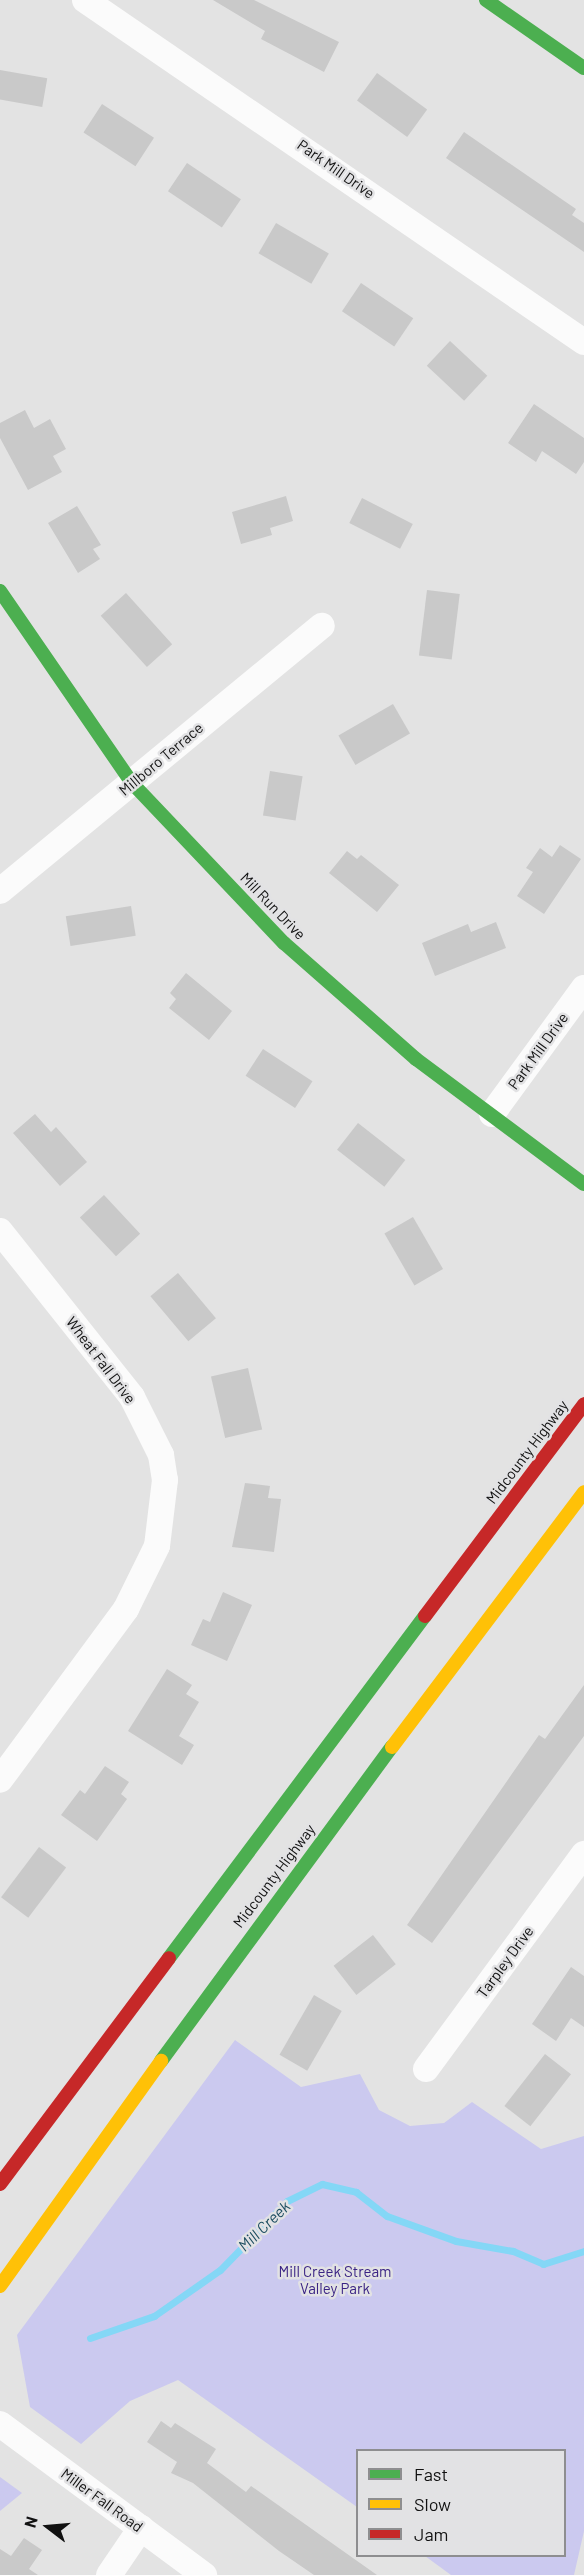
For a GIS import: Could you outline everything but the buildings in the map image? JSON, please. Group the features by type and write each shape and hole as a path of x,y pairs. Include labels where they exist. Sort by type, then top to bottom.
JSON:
{"main road":[{"path":"486,0 584,68"},
{"name":"Mill Run Drive","path":"0,591 132,783 284,943 416,1059 584,1184"},
{"name":"Midcounty Highway","path":"0,2184 584,1404"},
{"name":"Midcounty Highway","path":"0,2286 272,1905 584,1492"}],"street":[{"name":"Park Mill Drive","path":"85,0 584,342"},
{"name":"Millboro Terrace","path":"0,891 322,626"},
{"name":"Park Mill Drive","path":"492,1114 584,988"},
{"name":"Wheat Fall Drive","path":"0,1231 132,1397 161,1455 165,1480 157,1546 126,1609 0,1780"},
{"name":"Tarpley Drive","path":"426,2069 584,1854"},
{"name":"Miller Fall Road","path":"0,2424 204,2575"},
{"path":"109,2575 141,2528"}],"green space":[{"name":"Mill Creek Stream Valley Park","path":"235,2040 301,2087 360,2074 379,2110 410,2126 444,2123 472,2102 541,2149 584,2136 584,2531 574,2575 451,2575 426,2557 566,2557 566,2449 356,2449 356,2506 178,2380 130,2401 81,2444 30,2407 17,2335"},
{"path":"0,2477 22,2493 0,2511"}],"waterway":[{"name":"Mill Creek","path":"90,2338 154,2316 220,2270 287,2201 322,2184 356,2192 387,2216 456,2241 513,2251 543,2264 584,2251"}],"traffic: fast":[{"path":"486,0 584,68"},
{"path":"0,591 132,783 284,943 416,1059 584,1184"},
{"path":"169,1958 425,1616"},
{"path":"161,2061 392,1747"}],"traffic: slow":[{"path":"392,1747 584,1492"},
{"path":"0,2286 161,2061"}],"traffic: jam":[{"path":"425,1616 584,1404"},
{"path":"0,2184 169,1958"}]}
